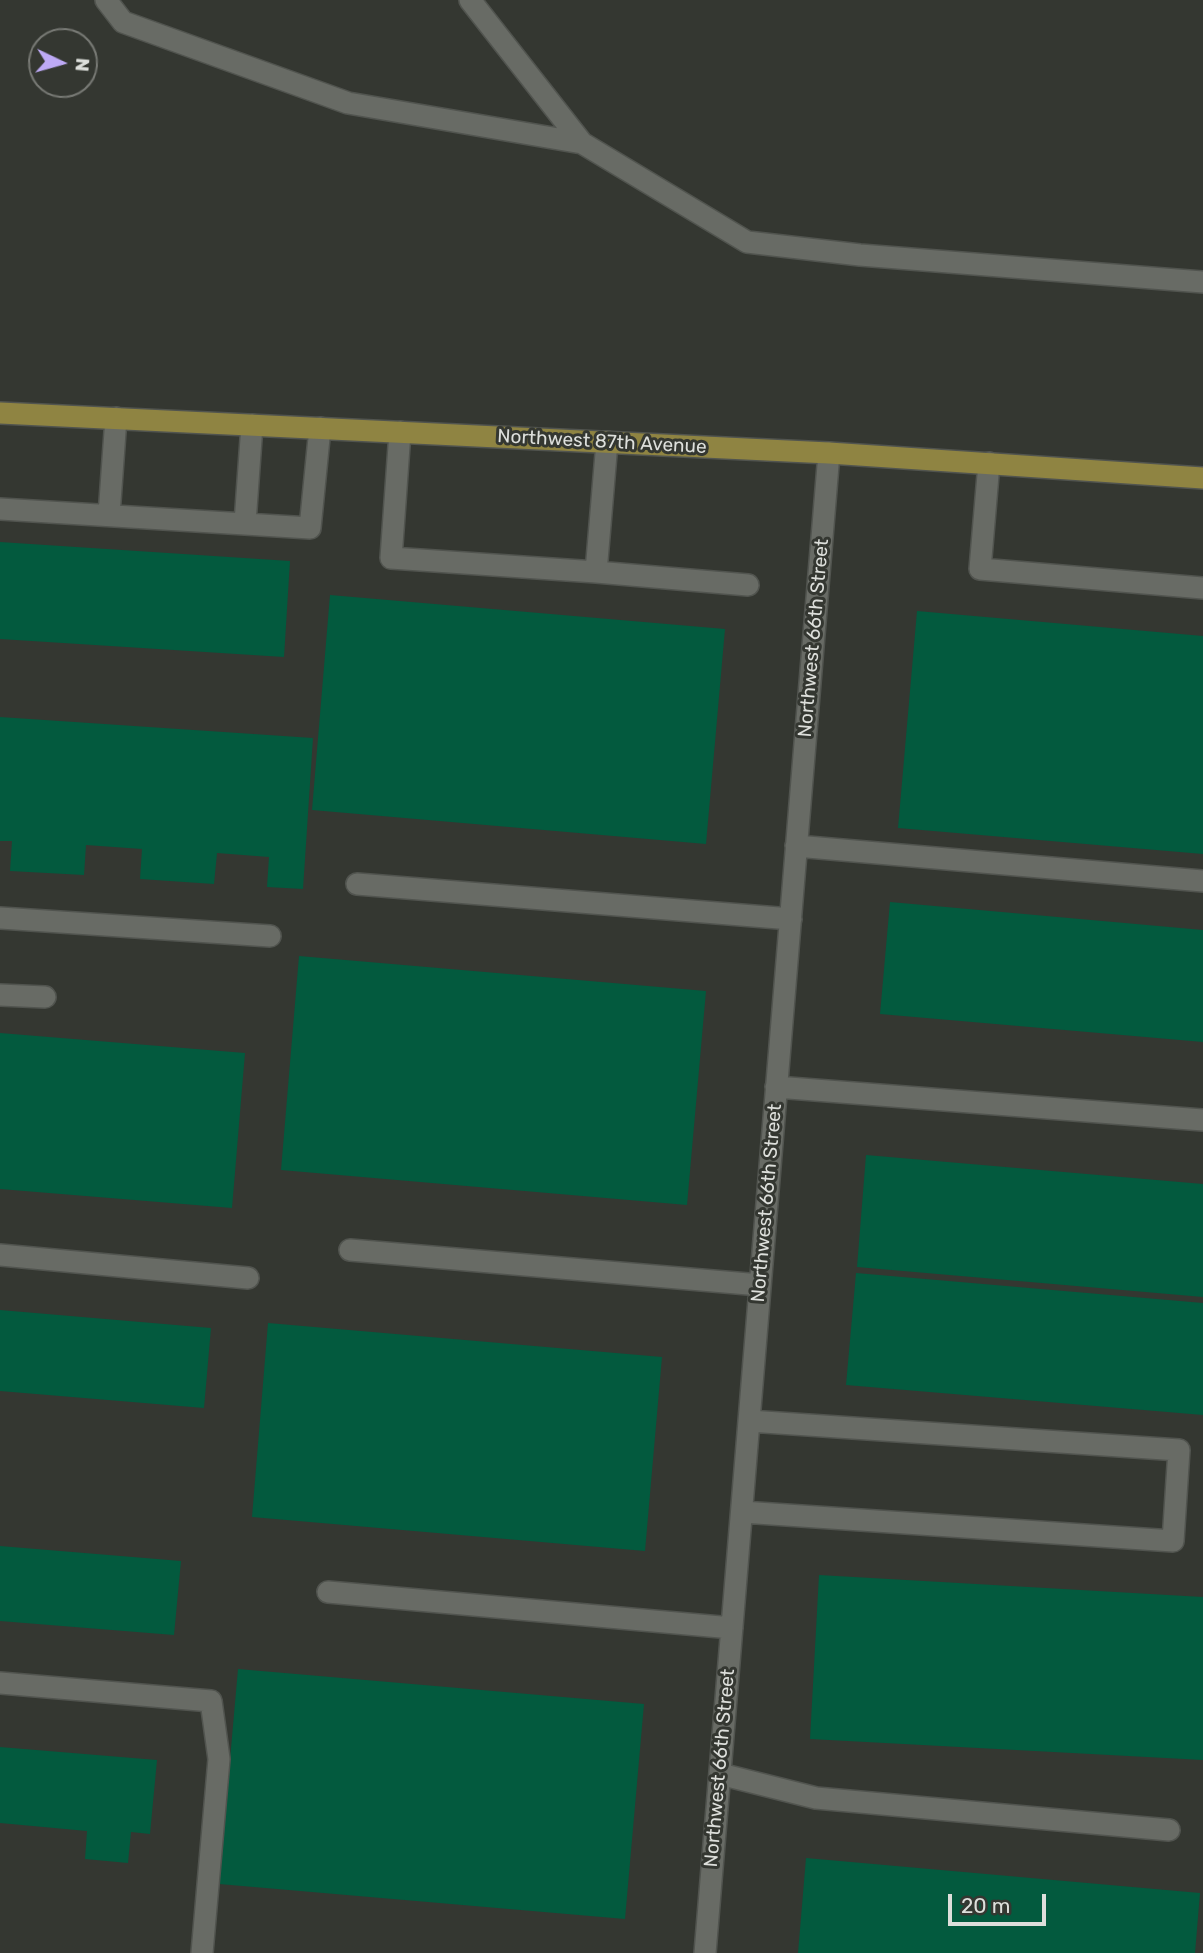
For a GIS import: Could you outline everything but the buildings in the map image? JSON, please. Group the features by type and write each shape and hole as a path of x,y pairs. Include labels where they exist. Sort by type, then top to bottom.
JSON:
{"main road":[{"name":"Northwest 87th Avenue","path":"0,413 829,453 1203,478"}],"street":[{"path":"106,0 123,22 348,103 582,143"},
{"path":"470,0 582,143 747,242 860,255 1203,282"},
{"path":"109,516 116,418"},
{"path":"245,523 252,425"},
{"path":"0,509 310,528 320,428"},
{"path":"400,432 391,558 748,585"},
{"path":"596,572 607,442"},
{"name":"Northwest 66th Street","path":"705,1953 829,453"},
{"path":"989,463 980,569 1203,588"},
{"path":"796,846 1203,881"},
{"path":"357,884 791,919"},
{"path":"0,918 270,936"},
{"path":"0,995 45,997"},
{"path":"776,1087 1203,1120"},
{"path":"350,1250 760,1285"},
{"path":"0,1255 248,1278"},
{"path":"741,1512 1172,1541 1179,1450 749,1421"},
{"path":"328,1592 732,1628"},
{"path":"0,1683 211,1701 219,1759 202,1953"},
{"path":"720,1774 816,1798 1169,1830"}]}
